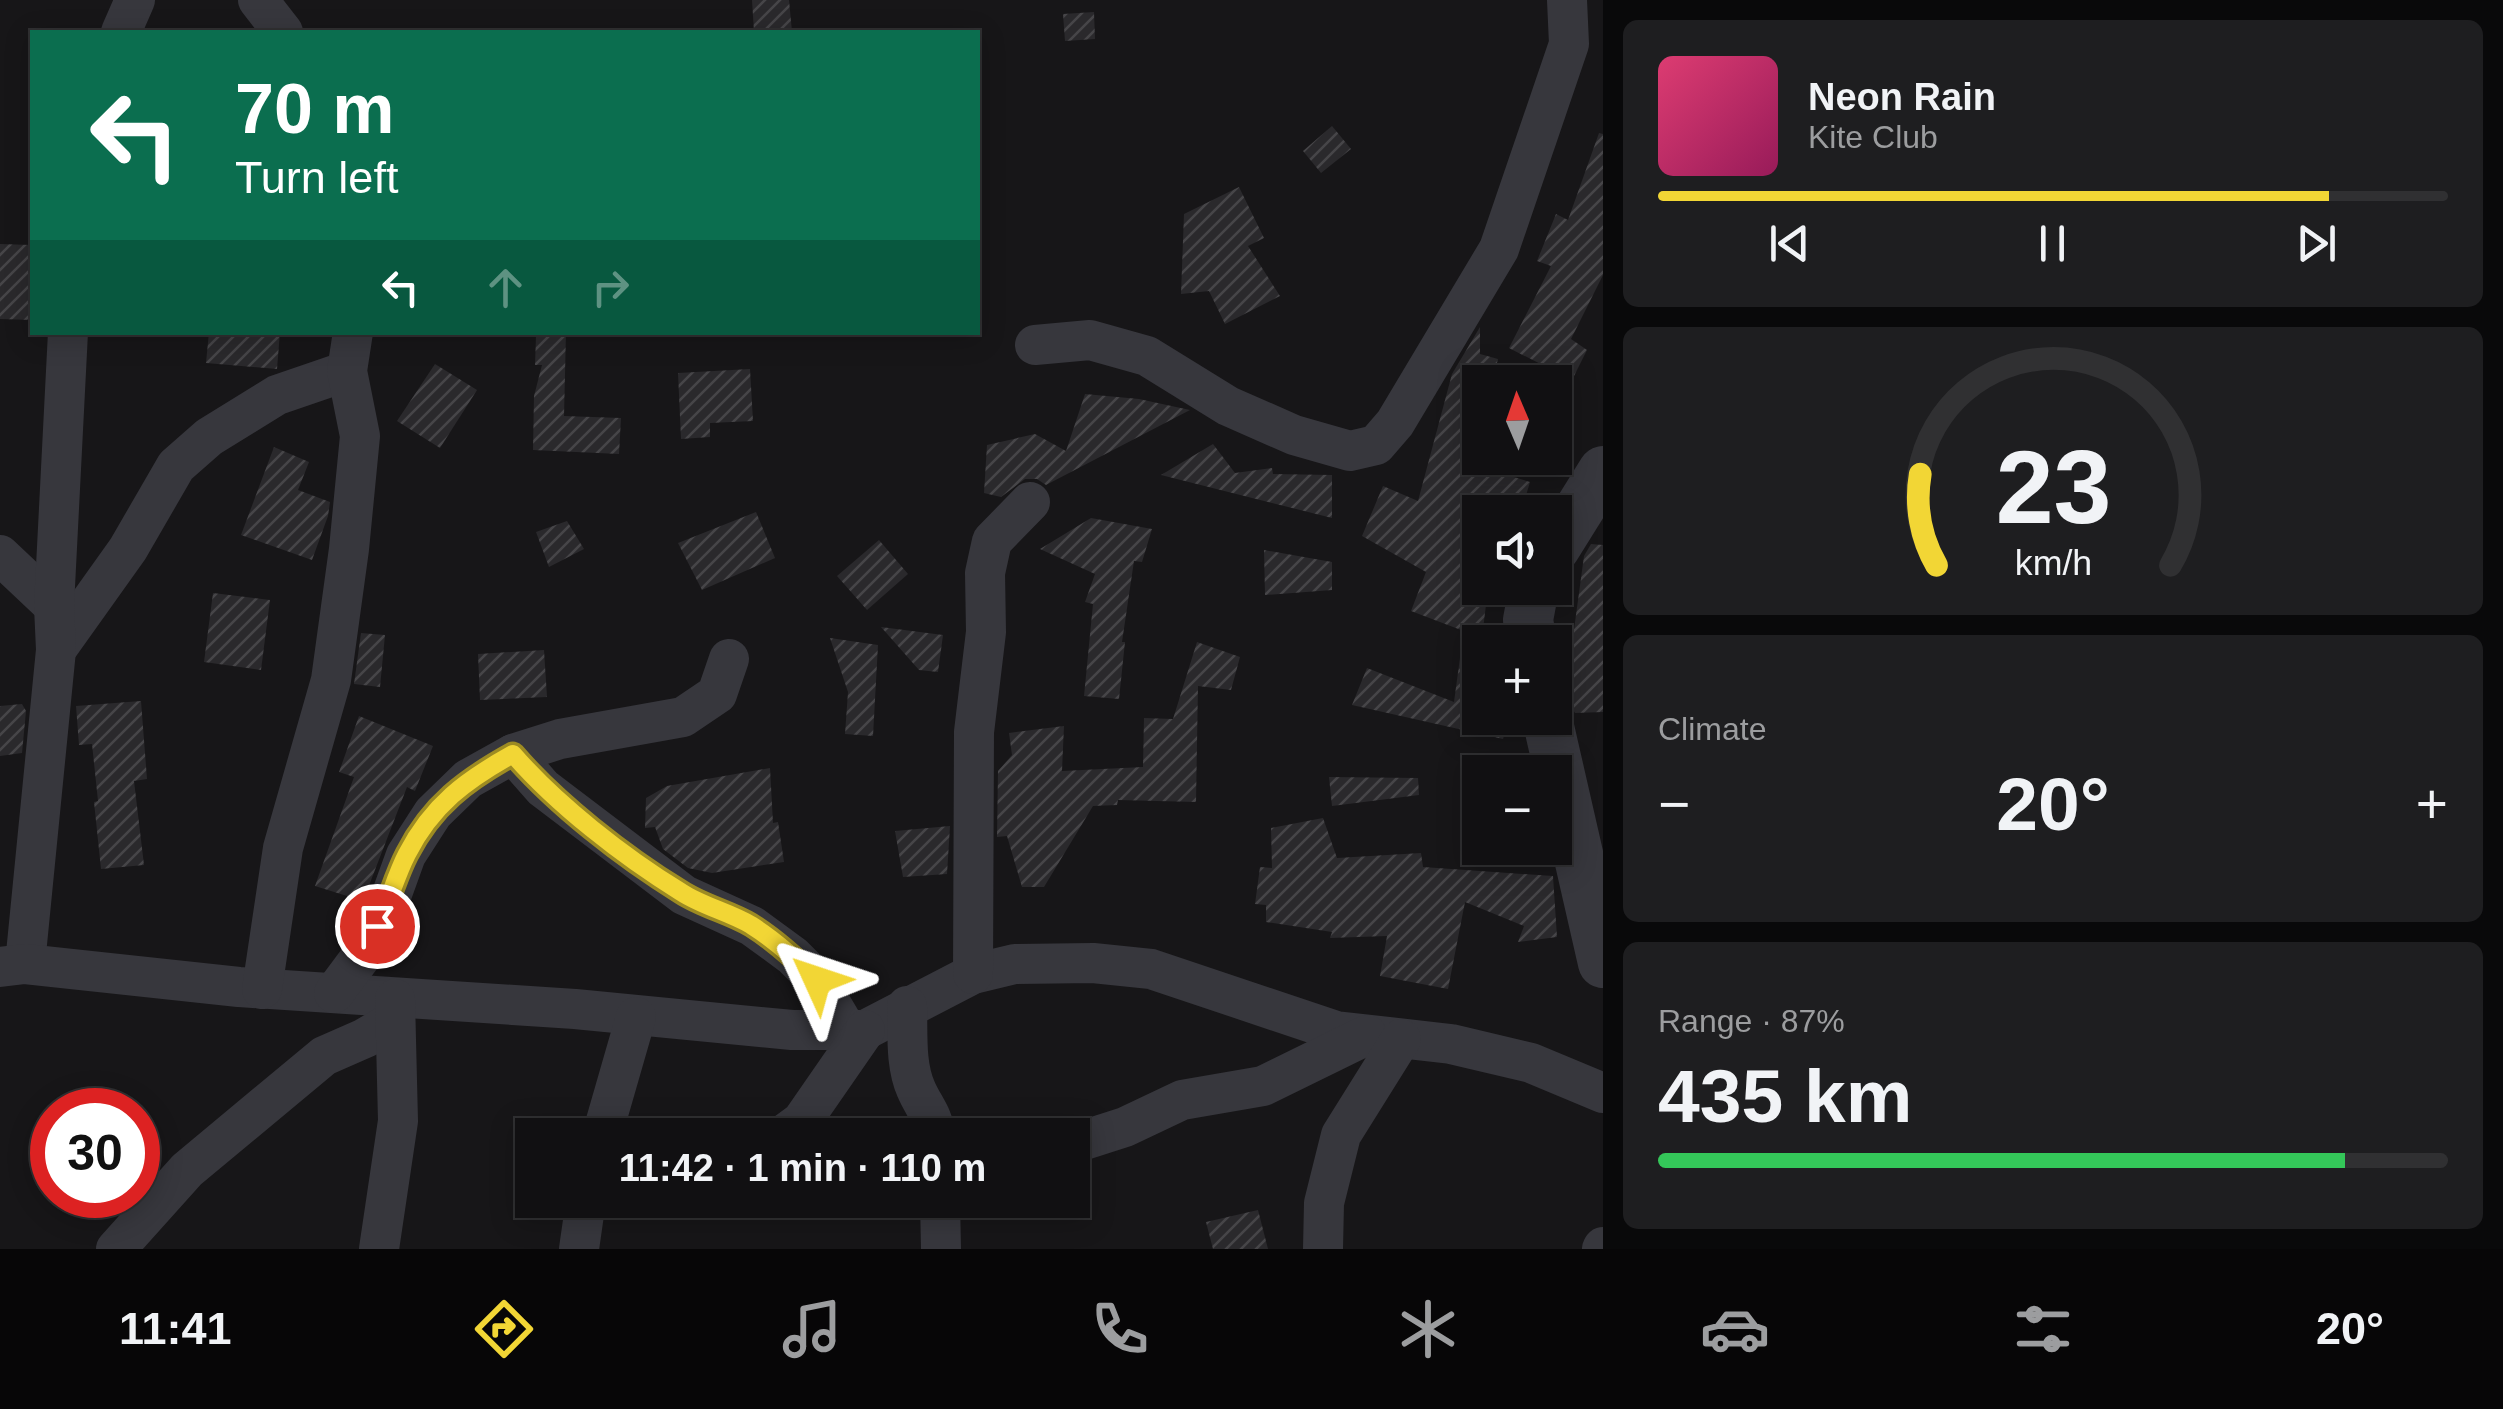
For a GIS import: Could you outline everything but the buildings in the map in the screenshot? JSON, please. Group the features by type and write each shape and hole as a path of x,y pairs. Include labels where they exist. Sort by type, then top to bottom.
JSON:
{"street":[{"path":"122,30 135,0"},
{"path":"258,0 281,30"},
{"path":"1035,345 1090,340 1147,356 1228,406 1294,434 1350,452 1376,445 1395,424 1499,249 1569,44 1567,0"},
{"path":"68,335 54,606 56,650 13,966 334,993 395,1008 636,1016 792,1030 855,1029 974,974 1016,964 1093,963 1150,969 1336,1032 1451,1044 1531,1063 1603,1093"},
{"path":"56,650 128,549 176,466 209,437 350,352 360,436 350,548 330,680 283,848 262,988"},
{"path":"1572,521 1603,472"},
{"path":"974,974 974,732 986,632 985,573 992,542 1030,502"},
{"path":"0,555 54,606"},
{"path":"334,993 366,950 406,855 432,814 468,779 513,754 560,739 683,716 717,694 729,659"},
{"path":"1551,735 1603,963"},
{"path":"513,754 543,788 684,895 752,926 793,956 855,1029"},
{"path":"907,1006 909,1064 916,1090 932,1118"},
{"path":"116,1249 187,1170 324,1056 365,1038 395,1008"},
{"path":"379,1249 398,1121 395,1008"},
{"path":"607,1118 636,1016"},
{"path":"803,1118 855,1029"},
{"path":"1090,1138 1125,1127 1182,1100 1263,1086 1384,1037"},
{"path":"1323,1249 1324,1203 1341,1134 1384,1037"},
{"path":"579,1249 583,1218"},
{"path":"940,1218 941,1249"}],"route":[{"path":"377,926 406,855 432,814 468,779 513,754 543,788 619,847 684,895 752,926 793,956 817,980"}]}
